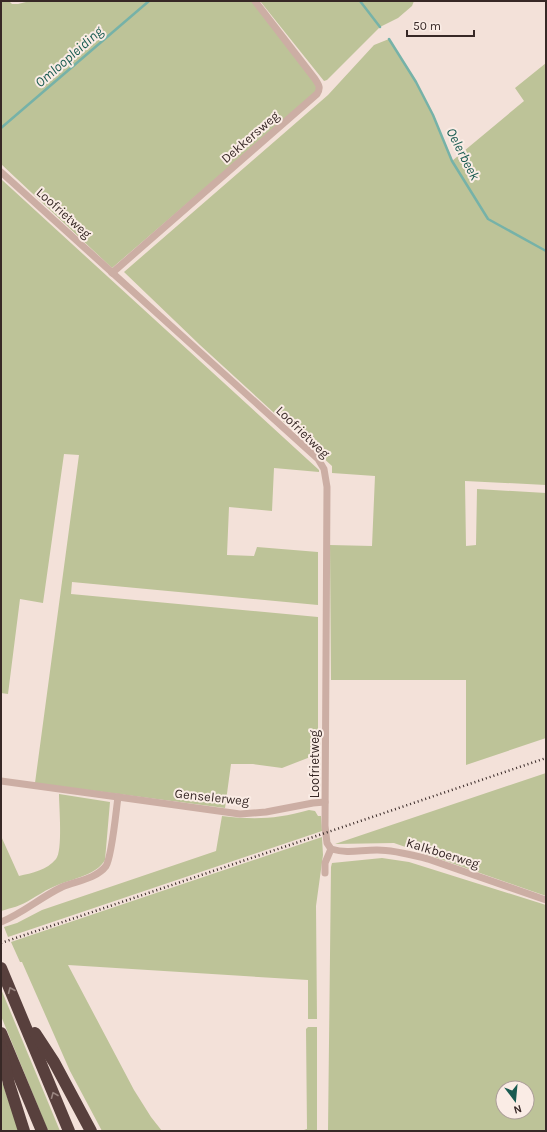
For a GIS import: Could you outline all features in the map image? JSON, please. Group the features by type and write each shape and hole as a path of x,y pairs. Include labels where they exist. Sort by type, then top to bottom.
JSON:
{"highway":[{"path":"1,969 69,1131"},
{"path":"20,1012 54,1062 91,1131"},
{"path":"1,1033 42,1131"},
{"path":"1,1047 9,1084 24,1131"}],"street":[{"name":"Dekkersweg","path":"112,273 320,90 316,78 256,1"},
{"name":"Loofrietweg","path":"1,172 318,459 324,469 327,487 325,826 327,842 331,849"},
{"name":"Genselerweg","path":"1,782 240,814 266,812 326,802"},
{"path":"1,922 19,913 48,894 99,872 106,865 110,853 118,797"},
{"path":"325,873 325,863 331,849"},
{"name":"Kalkboerweg","path":"331,849 342,852 391,850 409,854 546,900"}],"green space":[{"path":"1,1 9,1 12,4 18,4 30,1 252,1 312,77 317,89 314,94 112,268 1,164"},
{"path":"260,1 414,1 412,6 398,18 380,27 327,80 324,81"},
{"path":"389,39 416,82 433,115 452,161 524,101 515,88 546,63 546,485 465,481 466,546 476,545 477,489 546,493 546,738 466,765 466,680 331,680 330,545 372,546 375,476 332,473 332,466 200,345 124,272 328,95 374,45"},
{"path":"1,179 319,470 319,472 274,468 272,511 229,507 227,555 254,556 257,547 318,552 318,605 72,582 71,594 318,617 318,754 282,768 253,764 231,764 225,808 35,783 79,455 64,454 43,603 20,599 8,694 1,693"},
{"path":"546,773 546,896 394,843 335,844"},
{"path":"59,794 110,802 105,860 101,866 88,874 51,888 16,907 1,911 1,836 19,876 29,874 48,866 56,859 58,854 60,828"},
{"path":"309,810 315,811 318,816 321,816 322,831 8,937 4,927 17,923 42,910 216,851 222,816 266,818"},
{"path":"322,837 323,855 316,906 317,1019 308,1019 308,980 68,965 134,1090 162,1131 102,1131 70,1071 22,962 20,962 11,942"},
{"path":"382,858 409,862 546,905 546,1131 328,1131 332,863"},
{"path":"1,989 60,1131 48,1131 1,1016"},
{"path":"308,1027 317,1027 317,1131 181,1131 307,1129 306,1029"},
{"path":"1,1079 19,1131 1,1131"}],"waterway":[{"name":"Omloopleiding","path":"1,128 149,1"},
{"name":"Oelerbeek","path":"360,1 380,27"},
{"name":"Oelerbeek","path":"389,39 416,82 433,115 452,161 488,219 546,251"}],"railway":[{"path":"1,943 546,758"}]}
